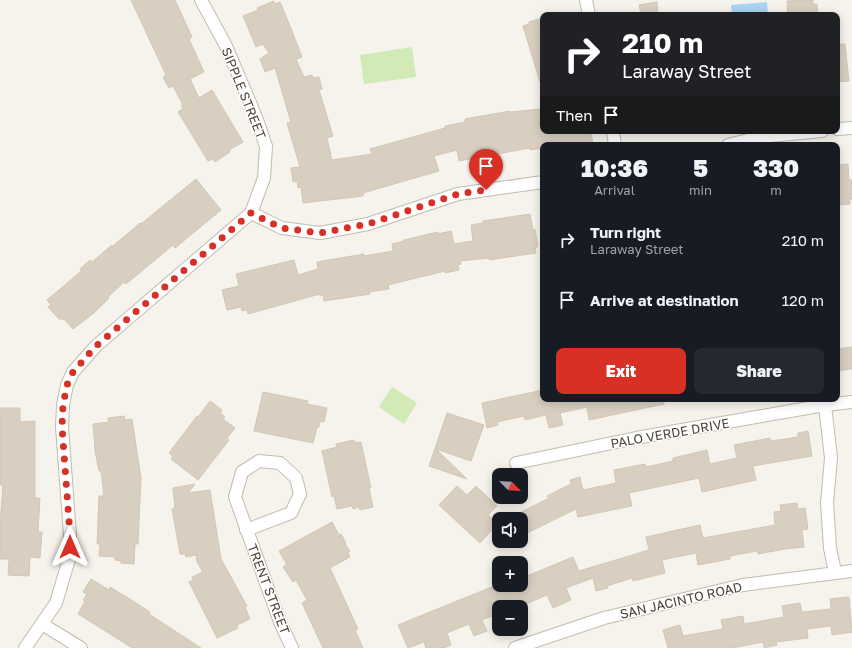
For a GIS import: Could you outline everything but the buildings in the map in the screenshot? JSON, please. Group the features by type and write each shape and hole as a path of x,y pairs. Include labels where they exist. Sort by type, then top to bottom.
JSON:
{"street":[{"name":"SIPPLE STREET","path":"25,648 56,604 69,559 70,535 62,427 63,405 67,385 73,372 96,346 251,213 264,178 266,146 256,117 226,46 202,0"},
{"path":"586,0 588,12"},
{"path":"840,130 852,128"},
{"path":"740,142 760,137 791,134"},
{"path":"251,213 282,228 320,233 368,224 458,194 540,182"},
{"name":"PALO VERDE DRIVE","path":"516,463 636,438 825,405 852,402"},
{"path":"825,405 831,458 827,502 828,525 830,548 835,572"},
{"name":"TRENT STREET","path":"246,530 291,513 300,494 296,478 280,463 259,460 242,472 235,498 246,530 280,622 292,648"},
{"name":"SAN JACINTO ROAD","path":"515,648 604,618 743,585 852,571"},
{"path":"42,624 82,648"}],"green space":[{"path":"412,47 416,77 364,84 360,55"},
{"path":"392,387 417,403 404,424 379,407"}],"water":[{"path":"767,2 768,12 732,12 731,5"}],"route":[{"path":"70,547 62,427 63,405 67,385 73,372 96,346 132,315 251,213 282,228 320,233 368,224 458,194 486,190"}]}
